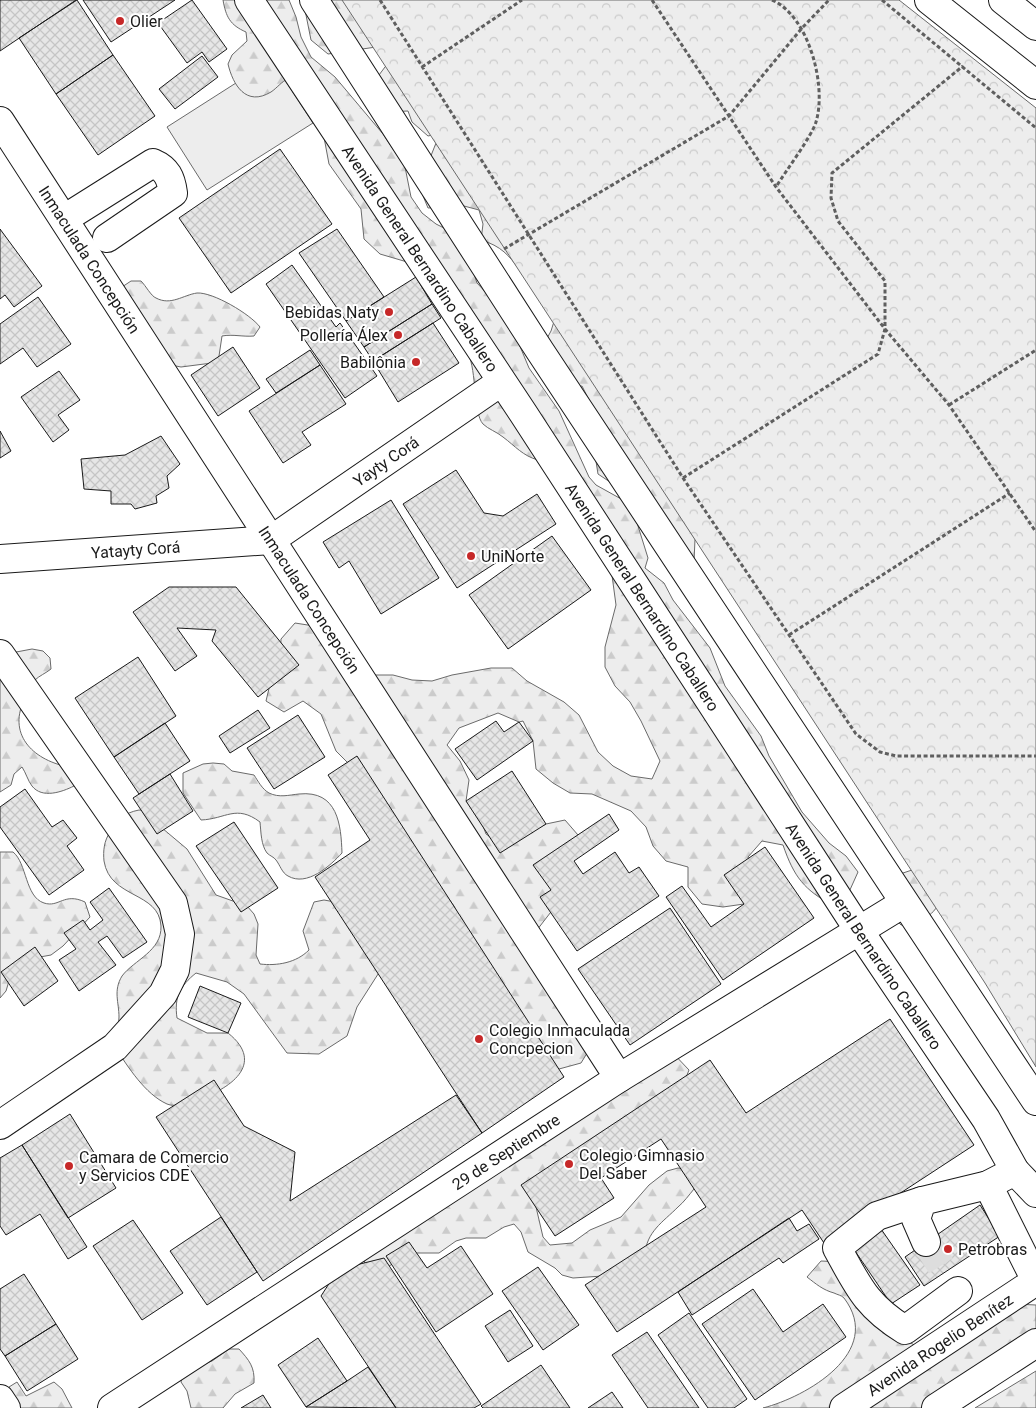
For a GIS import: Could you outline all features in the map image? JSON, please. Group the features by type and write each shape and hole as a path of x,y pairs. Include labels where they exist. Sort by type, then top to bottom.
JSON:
{"street":[{"name":"Avenida General Bernardino Caballero","path":"249,0 1029,1187"},
{"path":"314,0 483,263 1036,1101"},
{"path":"929,0 1036,85"},
{"path":"1003,0 1036,26"},
{"name":"Inmaculada Concepción","path":"0,121 619,1078"},
{"path":"64,218 153,163 162,167 171,178 173,193 107,238"},
{"name":"Yayty Corá","path":"272,540 501,382"},
{"name":"Yatayty Corá","path":"0,559 272,540"},
{"path":"0,654 173,902 180,934 175,970 163,994 115,1048 0,1125"},
{"name":"29 de Septiembre","path":"112,1408 619,1078 860,932 904,903"},
{"path":"978,1319 952,1281 905,1330 883,1316 861,1293 837,1248 876,1216 922,1201 988,1185 1029,1187"},
{"path":"988,1185 1036,1281"},
{"path":"922,1201 916,1219 926,1242"},
{"name":"Avenida Rogelio Benítez","path":"844,1408 1036,1281"},
{"path":"936,1408 1036,1343"},
{"path":"0,1399 6,1408"}],"path":[{"path":"380,0 683,478 856,734 880,752 896,756 1036,756"},
{"path":"422,67 522,0"},
{"path":"652,0 776,187 885,329 949,405 1036,532"},
{"path":"772,0 802,28 816,65 819,96 816,123 776,187"},
{"path":"483,263 728,116 802,28 829,0"},
{"path":"882,0 1036,128"},
{"path":"683,478 878,354 885,329 885,281 838,221 831,198 832,173 963,66"},
{"path":"949,405 1036,350"},
{"path":"789,635 1010,493"}],"shaded area":[{"path":"272,60 313,123 207,190 167,127"}],"green space":[{"path":"223,0 289,0 301,37 311,57 335,77 383,134 405,167 411,197 422,213 446,229 466,251 477,283 491,298 500,315 509,320 529,368 559,411 589,477 596,485 623,500 633,510 648,558 645,568 664,583 673,600 710,648 725,686 761,736 769,756 802,812 829,843 846,856 858,872 849,892 834,906 801,882 791,866 783,845 762,841 748,857 753,877 744,904 723,907 702,904 688,887 688,867 666,861 653,846 646,827 631,811 592,794 570,793 553,783 536,769 533,741 523,721 519,722 498,713 459,728 447,745 460,761 469,780 466,801 479,815 486,834 503,846 546,824 565,820 578,835 562,851 554,908 530,939 592,1045 581,1063 559,1069 544,1055 464,927 454,906 352,767 336,751 321,714 303,701 284,712 266,701 271,680 280,659 281,639 295,623 314,626 374,675 393,675 412,680 432,681 452,675 491,668 512,668 527,681 564,702 579,715 598,752 613,766 631,776 652,779 660,761 630,702 615,686 605,667 605,647 616,605 611,568 607,567 538,460 523,453 501,435 483,424 478,411 473,371 468,353 414,264 380,254 364,239 361,209 329,164 323,132 289,78 271,92 262,96 254,97 248,95 237,86 228,64 232,55 247,41 246,32 232,23"},
{"path":"303,0 395,0 383,46 328,54 311,40"},
{"path":"342,0 899,0 1036,108 1036,1067 985,983"},
{"path":"400,47 445,132 428,136 412,122 408,111 385,112 379,75"},
{"path":"436,143 477,146 521,272 504,252 494,245 481,240 483,224 479,210 464,206 428,208 419,186"},
{"path":"131,281 141,281 152,295 161,300 167,301 197,293 212,296 240,310 260,327 254,336 222,336 219,356 212,363 181,367 171,365 122,287"},
{"path":"556,315 695,539 694,562 637,481 610,482 598,474 595,455 607,443 586,446 578,431 591,404 582,386 553,390 540,351 551,331"},
{"path":"32,649 43,651 50,658 51,669 33,682 24,700 19,725 22,736 36,753 57,764 69,767 75,776 74,786 58,792 41,792 32,786 22,767 14,774 11,785 0,792 0,662 11,653"},
{"path":"203,764 224,764 232,771 254,775 260,785 273,795 312,794 322,798 335,811 340,831 342,853 318,874 303,879 295,879 286,875 275,859 265,850 262,842 260,822 252,817 237,813 201,820 183,793 183,773"},
{"path":"139,810 150,811 162,828 187,849 216,895 247,906 254,914 258,924 256,955 260,964 286,963 298,958 309,950 303,931 314,902 324,900 335,902 380,971 357,1007 347,1036 319,1054 287,1053 244,994 227,982 196,973 179,992 176,1004 177,1018 207,1033 228,1033 239,1044 244,1055 244,1065 231,1083 220,1090 182,1104 167,1104 159,1100 144,1087 115,1047 119,1021 117,992 122,976 152,949 157,942 161,926 158,915 152,906 115,882 108,873 104,861 104,846 110,832 122,817"},
{"path":"0,852 13,852 18,857 33,894 38,900 54,904 67,899 78,899 85,902 90,917 63,946 51,955 40,957 9,981 6,991 0,998"},
{"path":"924,866 947,892 929,916 918,922 901,925 887,911 885,898 903,873"},
{"path":"671,1051 689,1070 685,1080 533,1194 543,1237 550,1245 572,1243 590,1230 621,1217 649,1185 667,1171 678,1168 690,1170 694,1189 652,1234 648,1240 645,1255 603,1276 573,1278 562,1275 555,1268 528,1252 521,1232 514,1224 504,1227 486,1238 466,1238 456,1241 439,1253 411,1253 384,1269 365,1267 364,1256"},
{"path":"821,1261 844,1262 877,1289 891,1304 905,1339 923,1351 1014,1304 1036,1305 1036,1354 992,1389 962,1408 763,1408 800,1394 818,1383 835,1369 848,1354 855,1336 854,1318 844,1298 823,1288 807,1277"},
{"path":"229,1349 239,1349 248,1360 252,1368 254,1383 235,1394 223,1408 191,1408 187,1391 181,1382 184,1371 212,1361"},
{"path":"1036,1371 1036,1408 975,1408"},
{"path":"17,1382 26,1396 54,1382 62,1389 72,1408 17,1408 9,1387"}],"building":[{"path":"0,0 76,0 0,51"},
{"path":"77,0 113,55 56,94 19,38"},
{"name":"Olier","path":"83,0 175,0 111,42"},
{"path":"192,0 227,49 209,62 202,52 187,63 158,23"},
{"path":"113,55 155,116 98,155 56,94"},
{"path":"202,56 218,77 175,109 159,89"},
{"path":"280,149 332,224 231,293 179,218"},
{"path":"0,229 42,286 14,307 5,295 0,299"},
{"path":"337,229 384,297 346,321 299,253"},
{"path":"292,265 336,327 340,323 377,376 345,398 266,284"},
{"name":"Bebidas Naty","path":"416,277 432,304 364,347 346,321"},
{"path":"38,297 71,344 37,367 23,348 0,364 0,324"},
{"name":"Pollería Álex","path":"432,304 441,318 373,361 364,347"},
{"name":"Babilônia","path":"433,323 459,363 398,402 373,361"},
{"path":"233,347 260,388 218,416 191,375"},
{"path":"310,350 320,365 276,393 266,379"},
{"path":"320,365 346,404 302,432 311,445 283,463 249,411"},
{"path":"59,371 80,400 58,415 69,430 53,442 21,397"},
{"path":"0,431 11,451 0,458"},
{"path":"161,436 180,464 167,476 169,488 156,496 157,503 135,509 131,504 111,504 111,491 84,489 81,459 125,455"},
{"name":"UniNorte","path":"456,470 484,513 503,516 537,494 556,524 457,588 403,504"},
{"path":"391,500 439,578 381,614 349,561 339,568 323,542"},
{"path":"552,536 591,590 508,649 469,595"},
{"path":"169,587 236,587 299,665 258,697 212,641 216,630 177,628 197,656 175,671 133,612"},
{"path":"138,657 176,716 114,757 75,698"},
{"path":"258,710 270,728 230,753 219,736"},
{"path":"298,715 325,757 274,789 247,748"},
{"path":"496,721 504,732 519,722 533,741 477,780 455,749"},
{"path":"165,723 190,761 139,794 114,757"},
{"path":"357,756 564,1077 482,1133 315,877 370,840 328,775"},
{"path":"512,771 546,824 500,853 466,801"},
{"path":"170,774 193,811 157,834 133,798"},
{"path":"25,789 52,827 63,820 77,838 67,846 84,870 49,895 0,827 0,807"},
{"path":"609,814 619,830 574,861 583,874 615,852 629,873 639,867 659,896 577,951 540,897 551,890 533,865"},
{"path":"234,822 278,888 241,912 196,846"},
{"path":"765,847 814,918 723,980 666,897 682,886 711,927 744,904 724,875"},
{"path":"109,888 147,942 123,958 107,936 98,942 116,965 79,991 59,960 76,949 64,933 83,920 90,930 103,920 90,902"},
{"path":"670,908 721,984 630,1045 578,969"},
{"path":"35,947 58,981 24,1006 1,972"},
{"path":"200,986 241,1003 228,1033 188,1017"},
{"path":"890,1019 974,1145 824,1243 802,1210 617,1332 585,1285 706,1207 661,1139 601,1178 614,1198 555,1236 521,1185 710,1060 746,1113"},
{"path":"214,1080 244,1126 295,1152 290,1201 456,1095 482,1133 263,1281 156,1117"},
{"name":"Camara de Comercio y Servicios CDE","path":"70,1114 116,1188 68,1218 22,1145"},
{"path":"22,1145 87,1247 68,1259 40,1214 6,1235 0,1226 0,1158"},
{"name":"Petrobras","path":"980,1205 1000,1236 924,1286 905,1257"},
{"path":"221,1217 257,1272 207,1305 170,1251"},
{"path":"789,1218 797,1231 809,1224 819,1239 783,1263 779,1258 692,1315 678,1292"},
{"path":"133,1220 183,1293 142,1320 93,1246"},
{"path":"881,1229 920,1285 891,1304 853,1248"},
{"path":"409,1242 427,1268 461,1246 493,1294 436,1332 386,1256"},
{"path":"384,1258 481,1404 474,1408 396,1408 321,1296 332,1279 344,1268"},
{"path":"538,1267 579,1325 543,1350 502,1291"},
{"path":"24,1274 56,1324 5,1356 0,1349 0,1289"},
{"path":"753,1289 783,1332 823,1304 846,1337 755,1400 702,1324"},
{"path":"510,1310 533,1346 508,1362 485,1326"},
{"path":"689,1313 747,1399 734,1408 708,1408 658,1335"},
{"path":"56,1324 78,1359 27,1391 5,1356"},
{"path":"647,1332 699,1408 648,1408 612,1355"},
{"path":"318,1338 347,1381 306,1407 278,1365"},
{"path":"541,1365 570,1408 483,1408 481,1406"},
{"path":"368,1367 396,1408 306,1407 347,1381"},
{"path":"612,1392 623,1408 588,1408"},
{"path":"263,1395 271,1408 241,1408"}],"tunnel":[{"path":"926,1242 945,1272"}],"place":[{"name":"Olier","path":"120,21"},
{"name":"Bebidas Naty","path":"389,312"},
{"name":"Pollería Álex","path":"398,335"},
{"name":"Babilônia","path":"416,362"},
{"name":"UniNorte","path":"471,556"},
{"name":"Colegio Inmaculada Concpecion","path":"479,1039"},
{"name":"Colegio Gimnasio Del Saber","path":"569,1164"},
{"name":"Camara de Comercio y Servicios CDE","path":"69,1166"},
{"name":"Petrobras","path":"948,1249"}]}
